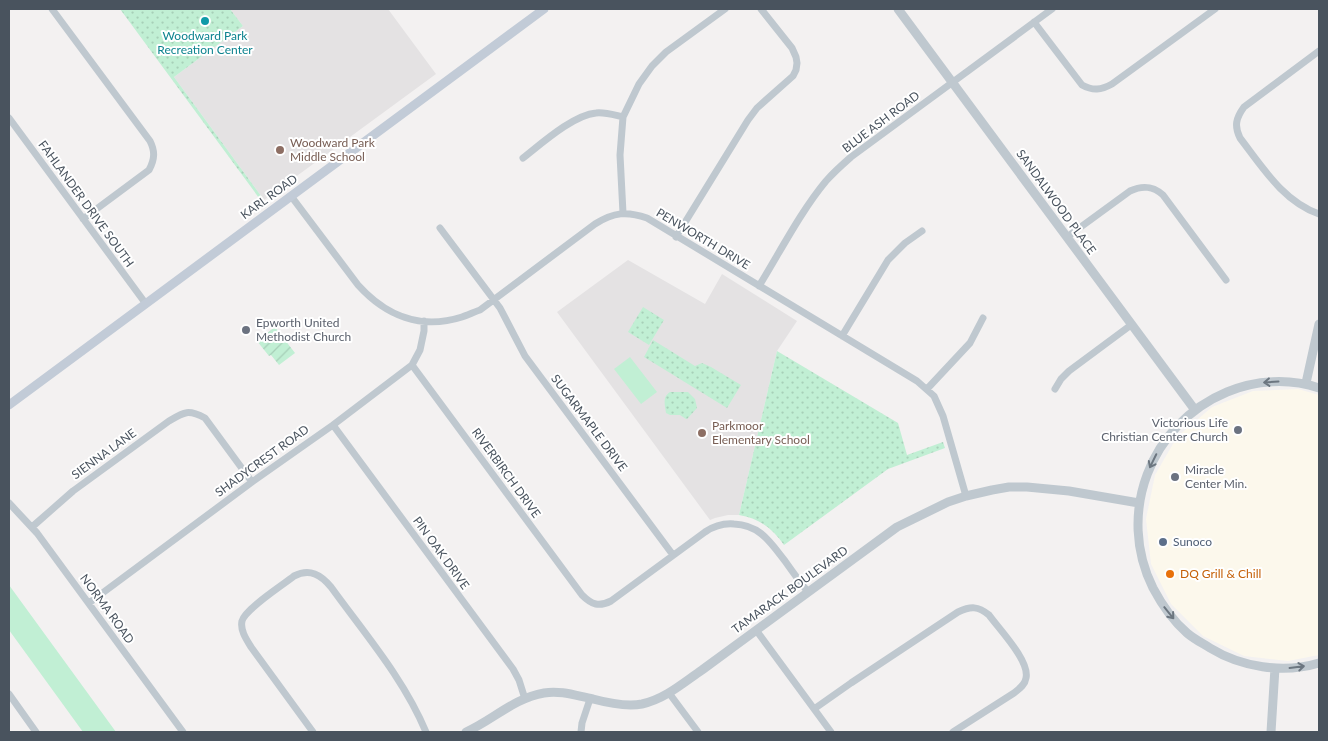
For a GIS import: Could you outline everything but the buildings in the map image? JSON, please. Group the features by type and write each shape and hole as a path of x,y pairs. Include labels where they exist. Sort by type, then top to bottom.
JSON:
{"main road":[{"name":"KARL ROAD","path":"9,405 544,9"}],"street":[{"path":"52,9 150,141 154,152 149,170 84,219"},
{"path":"291,196 358,285 368,296 390,311 424,322 444,321 463,317 480,310 595,224 608,217 623,213 620,155 623,117 639,84 652,66 666,52 725,9"},
{"path":"676,236 748,120 757,108 788,81 796,70 796,57 792,48 762,9"},
{"name":"SANDALWOOD PLACE","path":"898,9 1194,410"},
{"name":"BLUE ASH ROAD","path":"759,286 813,197 827,180 852,157 1052,9"},
{"path":"1034,22 1082,85 1088,89 1101,90 1215,9"},
{"path":"1319,51 1244,108 1238,115 1236,124 1240,138 1282,191 1303,207 1319,214"},
{"path":"523,158 578,118 594,113 623,117"},
{"name":"FAHLANDER DRIVE SOUTH","path":"9,118 146,304"},
{"path":"1067,237 1130,191 1141,187 1153,188 1163,195 1226,280"},
{"name":"PENWORTH DRIVE","path":"623,213 647,218 917,381 927,389 934,396 943,416 966,496"},
{"name":"SUGARMAPLE DRIVE","path":"440,228 494,300 511,327 525,356 673,555"},
{"path":"842,336 888,260 905,243 922,231"},
{"path":"927,389 970,344 983,318"},
{"path":"412,365 420,350 424,322"},
{"path":"1306,383 1319,324"},
{"path":"1055,390 1061,379 1069,371 1131,325"},
{"name":"RIVERBIRCH DRIVE","path":"412,365 588,601 596,604 612,601 673,555"},
{"name":"SHADYCREST ROAD","path":"89,603 412,365"},
{"path":"1319,388 1306,383 1282,381 1251,384 1214,397 1194,410 1174,428 1159,448 1146,476 1139,503 1138,527 1140,553 1148,578 1159,600 1188,634 1221,655 1247,664 1275,668 1295,668 1319,663"},
{"name":"SIENNA LANE","path":"32,527 73,491 181,413 196,413 204,418 252,482"},
{"name":"PIN OAK DRIVE","path":"332,425 513,669 525,699"},
{"name":"TAMARACK BOULEVARD","path":"466,732 507,707 542,693 573,694 614,704 642,704 669,693 897,527 948,502 966,496 1009,488 1027,487 1069,491 1139,503"},
{"name":"NORMA ROAD","path":"9,503 32,527 183,732"},
{"path":"673,555 714,526 725,523 742,524 757,530 770,541 808,592"},
{"path":"313,732 250,647 244,637 242,626 244,616 251,608 294,576 306,572 316,573 324,578 399,680 417,711 426,732"},
{"path":"814,709 851,682 958,612 967,608 977,608 989,615 1023,659 1026,668 1026,678 1022,687 1014,693 953,732"},
{"path":"756,630 831,732"},
{"path":"1271,732 1275,668"},
{"path":"669,693 698,732"},
{"path":"9,694 36,732"},
{"path":"581,732 590,699"}],"shaded area":[{"name":"Woodward Park Middle School","path":"230,9 388,9 436,74 264,200 174,77 243,26"},
{"name":"Parkmoor Elementary School","path":"628,260 705,304 722,274 797,321 777,351 739,515 728,515 710,520 557,312"},
{"path":"1298,389 1319,395 1319,655 1288,661 1244,656 1203,636 1171,604 1151,564 1146,519 1155,475 1177,437 1212,407 1253,391"}],"green space":[{"path":"120,9 230,9 243,26 174,77 264,200 262,202"},
{"path":"643,307 664,320 649,345 628,332"},
{"path":"275,327 295,353 279,365 257,341"},
{"path":"653,340 695,366 702,363 741,385 727,408 644,357"},
{"path":"777,351 898,423 907,455 943,442 945,448 888,469 784,545 765,525 746,516 739,515"},
{"path":"630,357 657,392 641,404 614,369"},
{"path":"670,392 688,392 695,399 697,408 687,419 680,415 666,413 665,399"},
{"path":"9,585 116,732 83,732 9,630"}],"place":[{"name":"Woodward Park Recreation Center","path":"205,21"},
{"name":"Woodward Park Middle School","path":"280,150"},
{"name":"Epworth United Methodist Church","path":"246,330"},
{"name":"Victorious Life Christian Center Church","path":"1238,430"},
{"name":"Parkmoor Elementary School","path":"702,433"},
{"name":"Miracle Center Min.","path":"1175,477"},
{"name":"Sunoco","path":"1163,542"},
{"name":"DQ Grill & Chill","path":"1170,574"}]}
